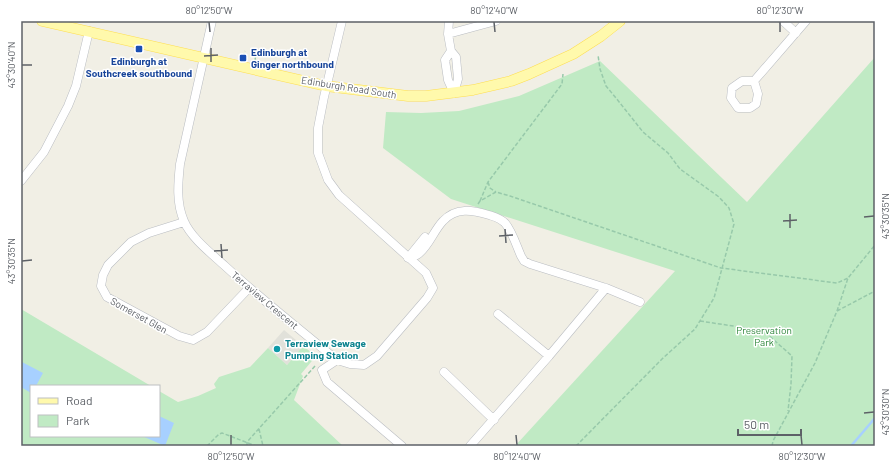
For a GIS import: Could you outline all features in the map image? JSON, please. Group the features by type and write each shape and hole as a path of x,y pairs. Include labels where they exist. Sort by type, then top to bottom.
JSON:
{"main road":[{"name":"Edinburgh Road South","path":"42,21 326,86 408,96 454,93 472,90 529,74 573,54 601,36 620,21"}],"street":[{"name":"Terraview Crescent","path":"212,21 205,58 180,164 178,182 179,204 184,222 200,243 249,288 337,360 350,364 364,365 377,356 427,298 433,288 426,273 339,195 328,180 318,153 318,128 326,86 342,21"},
{"path":"448,21 448,34 451,51 445,60 448,80 454,93"},
{"path":"466,21 472,28"},
{"path":"448,34 496,21"},
{"path":"783,21 796,33"},
{"path":"754,81 806,21"},
{"path":"21,181 44,152 68,106 76,86 89,31"},
{"path":"408,258 418,255 431,238 434,231 444,220 454,213 465,210 476,211 501,219 506,225 524,261 606,288 640,302"},
{"name":"Somerset Glen","path":"184,222 131,242 108,265 103,275 101,286 107,297 179,336 193,340 207,332 249,288"},
{"path":"470,446 494,420 606,288"},
{"path":"498,314 549,356"},
{"path":"337,360 322,370 327,382 402,446"},
{"path":"444,372 494,420"}],"path":[{"path":"243,58 245,51"},
{"path":"255,60 256,54"},
{"path":"576,446 662,359 695,329 714,298 734,224 730,208 719,196 680,168 668,153 643,132 606,86 600,69 598,56"},
{"path":"476,211 488,182 562,84 563,74"},
{"path":"488,182 490,188 496,192 721,268 837,283 848,278"},
{"path":"480,201 496,192"},
{"path":"772,446 815,363 837,311 848,278 875,245"},
{"path":"837,311 875,291"},
{"path":"700,321 746,328 767,334 792,356 788,413"},
{"path":"247,446 248,442 316,364"},
{"path":"259,429 263,446"},
{"path":"206,446 222,433 242,442 248,442 256,446"}],"shaded area":[{"path":"284,330 303,346 287,365 268,348"}],"green space":[{"name":"Preservation Park","path":"875,57 875,446 515,446 675,271 451,199 383,148 386,112 421,113 459,111 519,96 600,61 747,202"},
{"path":"21,309 149,385 30,385 30,437 160,437 160,392 178,402 198,396 216,388 214,384 219,377 250,367 268,348 287,365 303,346 316,356 301,374 303,376 294,400 343,446 21,446"}],"water":[{"path":"22,362 43,373 37,385 30,385 30,392 21,387"},
{"path":"160,416 174,423 165,446 144,437 160,437"}],"waterway":[{"path":"851,446 875,418"}],"place":[{"name":"Edinburgh at Southcreek southbound","path":"139,49"},
{"name":"Edinburgh at Ginger northbound","path":"243,58"},
{"name":"Terraview Sewage Pumping Station","path":"277,349"}]}
